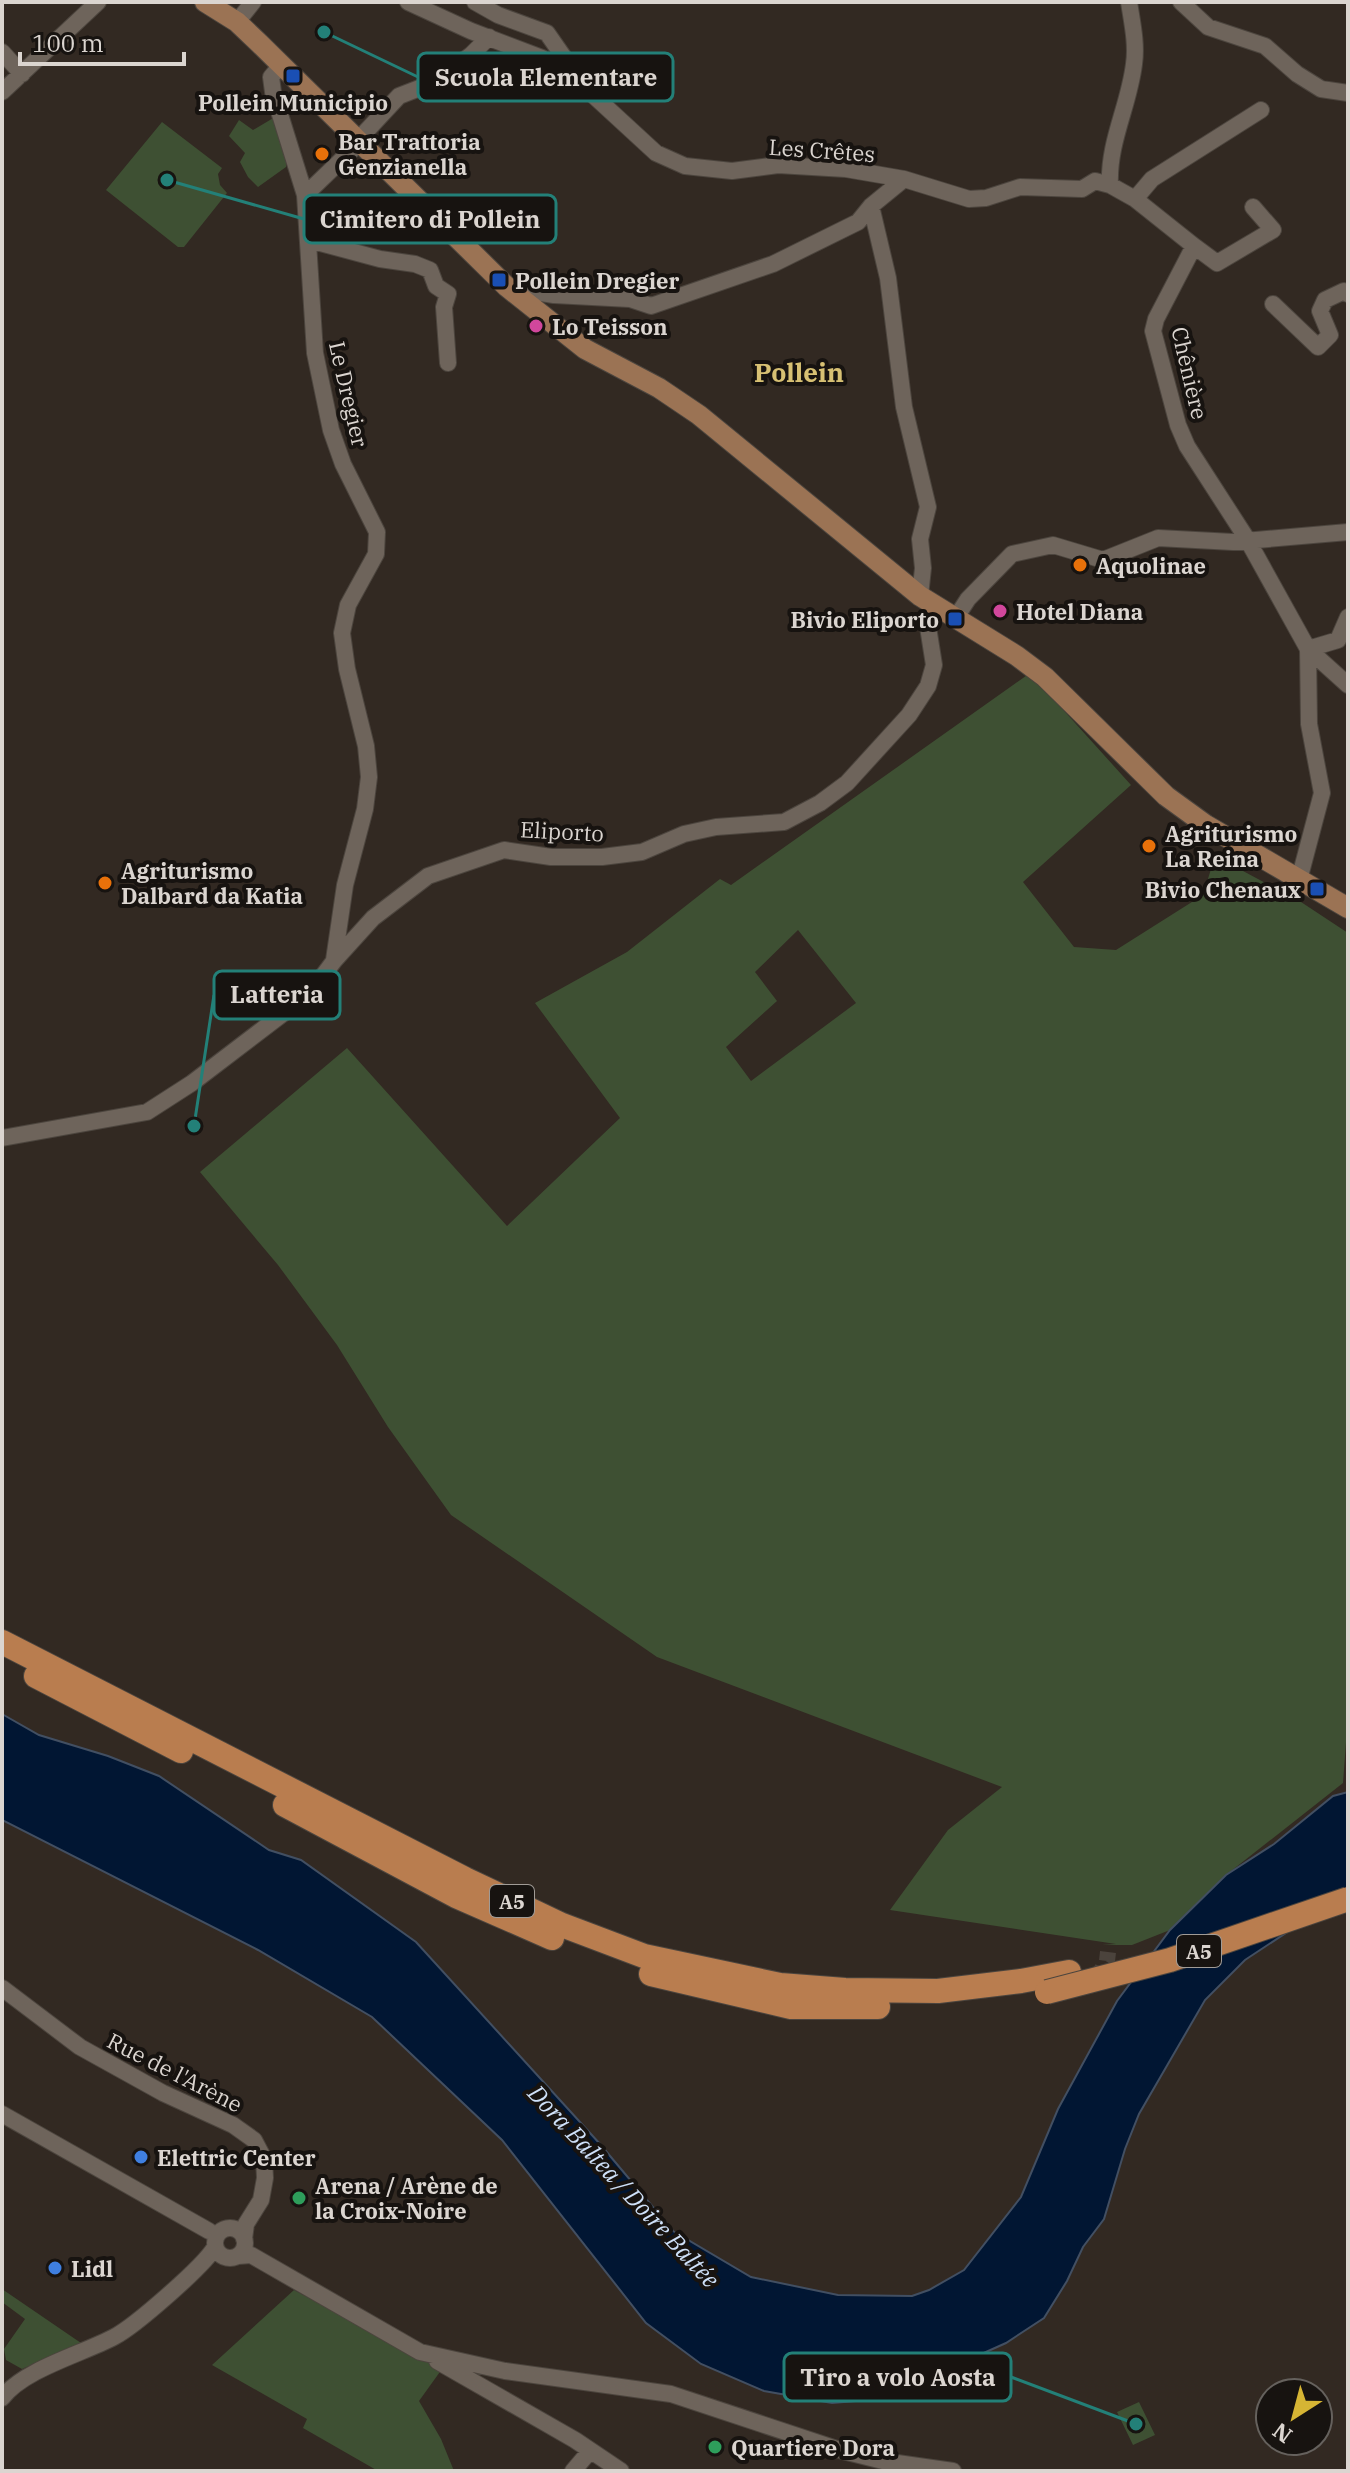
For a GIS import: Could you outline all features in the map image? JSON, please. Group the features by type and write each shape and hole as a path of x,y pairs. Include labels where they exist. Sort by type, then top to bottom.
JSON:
{"highway":[{"name":"A5","path":"2,1642 465,1879 562,1925 644,1956 780,1985 845,1990 938,1991 1021,1981 1069,1972 1216,1929 1348,1883"},
{"name":"A5","path":"2,1658 456,1896 563,1943 655,1975 791,2007 925,2006 1047,1992 1170,1960 1348,1899"}],"main road":[{"path":"205,2 237,22 507,287 585,349 659,388 699,415 928,601 1045,677 1166,796 1206,825 1348,908"}],"street":[{"path":"237,22 253,2"},
{"name":"Les Crêtes","path":"408,2 542,58 568,72 656,153 685,166 732,171 778,165 846,169 904,179 969,199 986,198 1020,187 1082,189 1095,181 1110,185"},
{"path":"475,2 498,15 547,33 563,56 559,68"},
{"path":"1129,2 1134,67 1112,143 1110,185 1135,199 1217,263 1273,230 1253,207"},
{"path":"1181,2 1208,27 1265,46 1297,74 1321,89 1348,93"},
{"path":"2,92 98,3"},
{"path":"305,195 399,96 435,82 489,37"},
{"path":"2,52 22,74"},
{"name":"Le Dregier","path":"277,60 277,70 271,77 273,92 305,195 315,353 331,430 343,464 377,532 376,554 348,605 342,633 345,660 369,762 369,777 365,809 345,885 334,961"},
{"path":"1135,199 1152,179 1261,110"},
{"path":"507,287 554,295 630,299 651,306 773,264 858,222 871,206 904,179"},
{"name":"Eliporto","path":"2,1138 147,1112 192,1083 310,993 373,918 428,876 504,850 551,857 602,857 642,852 684,834 716,827 784,822 820,803 847,783 909,715 928,686 934,665 920,539 928,507 904,407 888,278 871,206"},
{"path":"309,240 430,270 436,286 448,294 444,307 448,363"},
{"name":"Chênière","path":"1194,246 1156,319 1153,331 1178,425 1187,446 1247,539 1308,649"},
{"path":"1273,304 1318,347 1330,335 1320,311 1325,300 1344,291 1348,294"},
{"path":"955,619 968,599 1012,554 1053,545 1103,560 1158,538 1233,542 1344,536"},
{"path":"1308,649 1338,640 1348,617"},
{"path":"1308,649 1348,685"},
{"path":"1299,880 1322,793 1309,724 1308,649"},
{"name":"Rue de l'Arène","path":"2,1988 80,2047 163,2093 233,2125 254,2140 264,2159 261,2200 229,2242"},
{"path":"2,2114 491,2391 621,2471"},
{"path":"2,2398 10,2387 31,2375 117,2335 229,2242"},
{"path":"420,2352 505,2371 671,2394 843,2451 883,2461 953,2471"},
{"path":"573,2471 590,2451"}],"green space":[{"path":"275,117 286,154 286,167 258,187 240,162 245,153 229,136 239,120 253,130"},
{"path":"162,122 222,168 218,174 220,185 227,193 184,247 178,247 106,190"},
{"path":"1030,673 1131,785 1023,882 1074,947 1116,950 1203,895 1215,856 1301,902 1348,933 1348,1715 1343,1783 1226,1875 1170,1930 1132,1945 1102,1945 1116,1944 890,1910 948,1830 1002,1787 657,1657 451,1515 388,1427 337,1345 278,1265 200,1172 347,1048 507,1226 620,1118 535,1003 627,952 720,879 731,885","holes":["798,930 856,1003 751,1081 726,1047 777,1001 755,972"]},
{"path":"2,2289 81,2343 22,2369 6,2360 4,2349 25,2319 2,2302"},
{"path":"294,2290 442,2369 419,2401 441,2439 454,2471 378,2471 303,2428 307,2419 212,2365"},
{"path":"1139,2402 1155,2435 1133,2445 1117,2412"}],"water":[{"name":"Dora Baltea / Doire Baltée","path":"2,1714 39,1735 108,1756 159,1776 269,1850 301,1860 416,1942 600,2144 673,2231 751,2277 838,2295 912,2296 964,2270 1021,2197 1058,2109 1117,2001 1170,1930 1226,1875 1274,1844 1333,1796 1348,1792 1348,1892 1245,1960 1205,2000 1139,2114 1104,2219 1083,2247 1044,2318 1006,2343 977,2356 977,2375 943,2380 928,2395 832,2403 764,2391 701,2364 646,2323 502,2140 372,2017 258,1950 2,1820"}],"tunnel":[{"path":"1094,1982 1107,1961 1108,1952"}],"place":[{"name":"Scuola Elementare","path":"324,32"},
{"name":"Pollein Municipio","path":"293,76"},
{"name":"Bar Trattoria Genzianella","path":"322,154"},
{"name":"Cimitero di Pollein","path":"167,180"},
{"name":"Pollein Dregier","path":"499,280"},
{"name":"Lo Teisson","path":"536,326"},
{"name":"Aquolinae","path":"1080,565"},
{"name":"Hotel Diana","path":"1000,611"},
{"name":"Bivio Eliporto","path":"955,619"},
{"name":"Agriturismo La Reina","path":"1149,846"},
{"name":"Agriturismo Dalbard da Katia","path":"105,883"},
{"name":"Bivio Chenaux","path":"1317,889"},
{"name":"Latteria","path":"194,1126"},
{"name":"Elettric Center","path":"141,2157"},
{"name":"Arena / Arène de la Croix-Noire","path":"299,2198"},
{"name":"Lidl","path":"55,2268"},
{"name":"Tiro a volo Aosta","path":"1136,2424"},
{"name":"Quartiere Dora","path":"715,2447"}],"district":[{"name":"Pollein","path":"799,372"}]}
